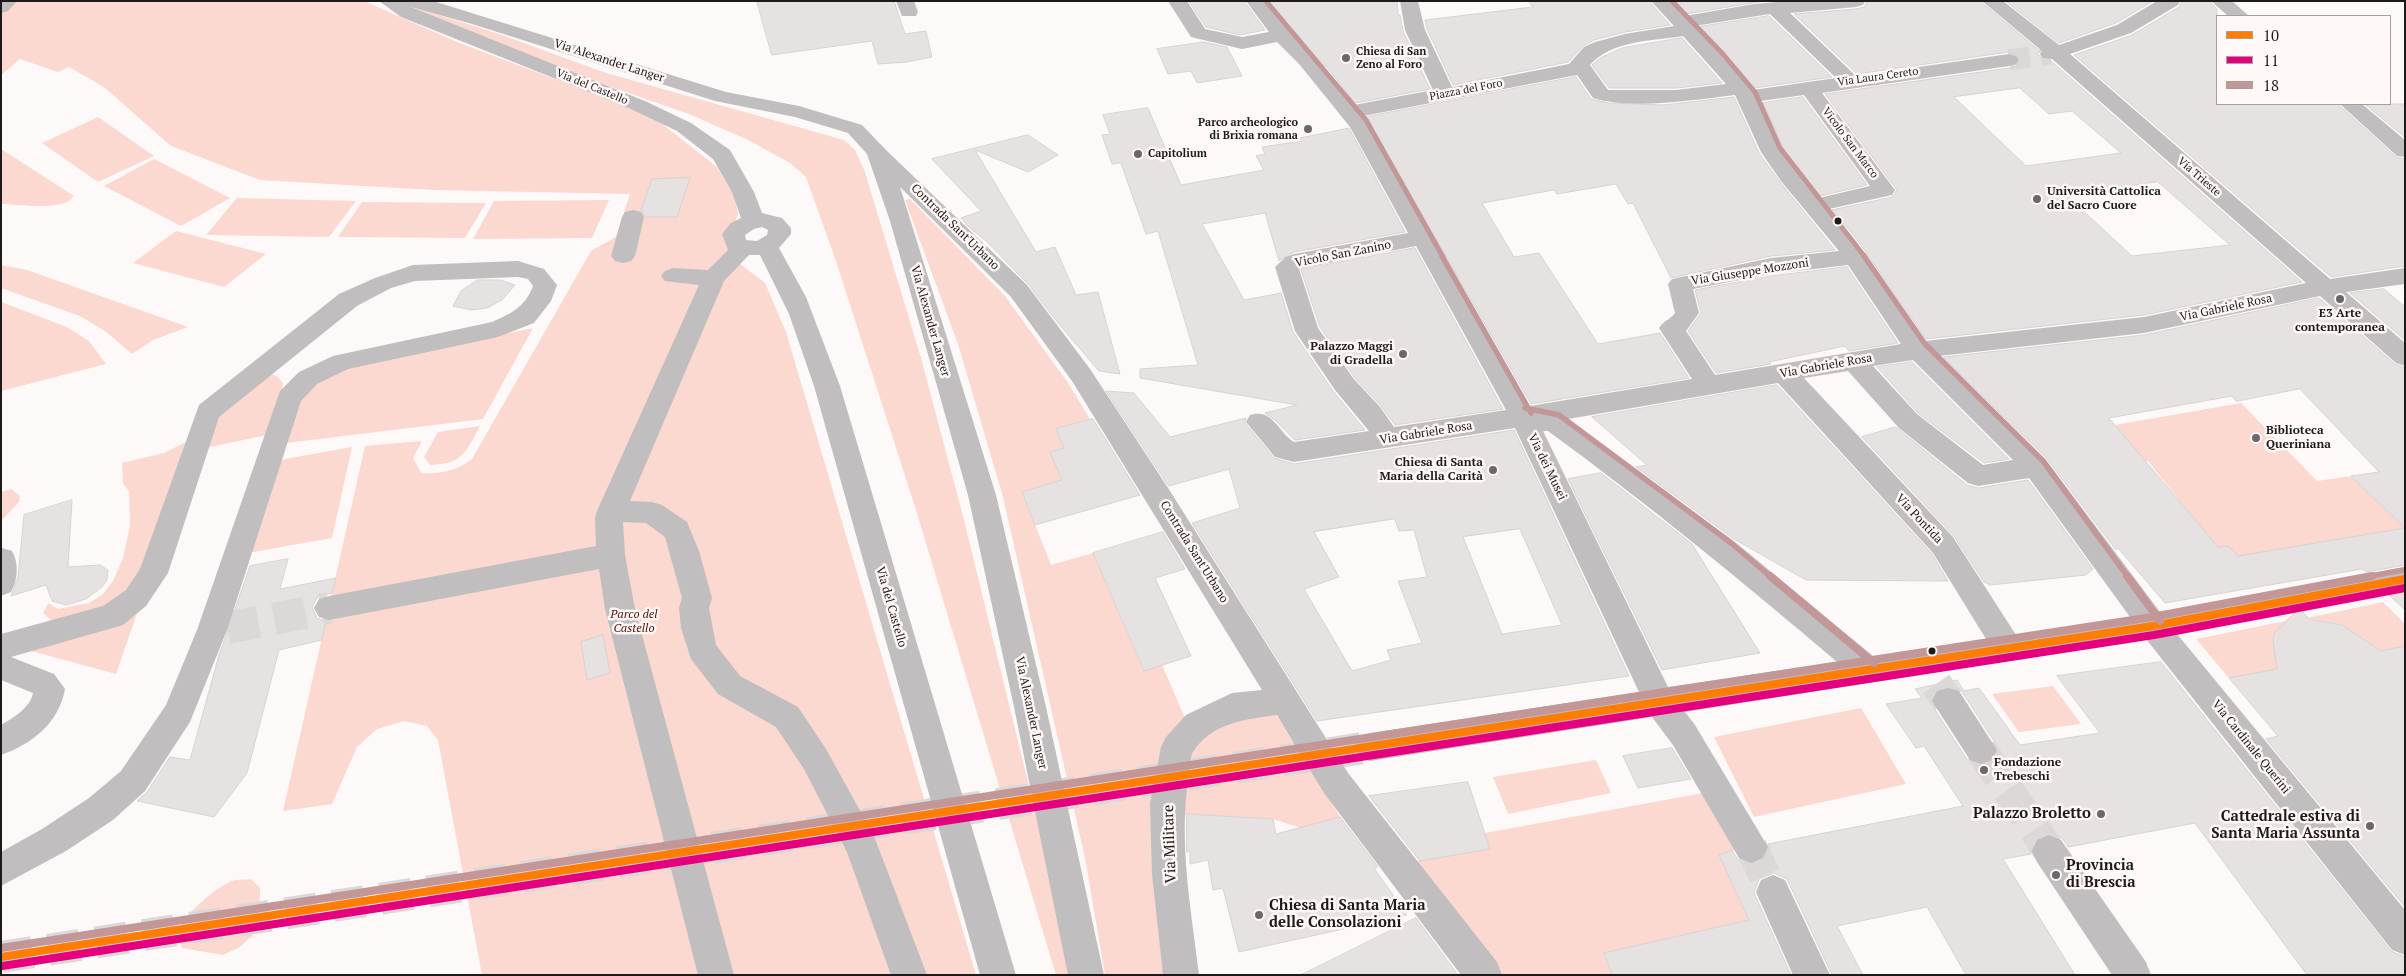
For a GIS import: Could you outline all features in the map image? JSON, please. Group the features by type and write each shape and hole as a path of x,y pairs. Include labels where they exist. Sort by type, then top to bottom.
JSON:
{"street":[{"path":"1,7 8,1"},
{"name":"Via del Castello","path":"388,1 408,13 638,105 684,127 722,155 743,192 753,221 737,228 733,234 736,245 754,247 784,272 826,386 998,975"},
{"name":"Via Alexander Langer","path":"411,1 488,23 722,97 799,112 855,128 877,152 901,221 982,496 1030,707 1086,975"},
{"path":"1178,1 1198,33 1242,42 1281,36"},
{"name":"Via dei Musei","path":"1255,1 1281,36 1307,61 1359,125 1523,417 1660,703 1684,736 1750,847"},
{"path":"1409,1 1415,30 1441,87"},
{"name":"Via Cardinale Querini","path":"1660,1 1716,60 1744,93 1772,152 1846,244 1853,257 1918,350 2036,467 2154,626 2405,938"},
{"name":"Piazza del Foro","path":"1350,112 1441,87 1547,74 1587,60 1626,40 1754,10 1780,6 1856,1"},
{"name":"Via Trieste","path":"1991,1 2405,356"},
{"path":"2053,54 2124,29 2171,1"},
{"path":"2220,1 2239,15"},
{"path":"1780,6 1850,81"},
{"name":"Via Laura Cereto","path":"1587,60 1600,94 1607,96 1676,96 1808,88 2009,60"},
{"name":"Vicolo San Marco","path":"1808,88 1884,190 1814,206"},
{"path":"2351,105 2405,151"},
{"name":"Contrada Sant'Urbano","path":"877,152 1019,291 1086,383 1336,783 1484,975"},
{"path":"623,256 633,217"},
{"path":"716,975 620,609 611,555 609,518 714,278 754,247 774,242 780,236 781,230 772,221 753,221"},
{"name":"Vicolo San Zanino","path":"1388,439 1371,414 1344,384 1319,345 1307,331 1287,267 1294,262 1422,238"},
{"name":"Via Giuseppe Mozzoni","path":"1710,386 1671,328 1680,324 1687,313 1680,284 1770,266 1853,257"},
{"path":"1,647 112,616 136,598 152,573 208,412 348,300 384,283 412,274 518,269 536,274 545,285 540,301 525,317 498,329 342,362 308,378 289,397 225,565 219,629 179,712 127,778 85,819 54,840 1,870"},
{"path":"673,276 714,278"},
{"name":"Via Gabriele Rosa","path":"1259,422 1284,450 1290,452 1388,439 1918,350 2144,325 2326,287 2405,276"},
{"path":"1854,361 1908,421 1978,476 2036,467"},
{"name":"Via Pontida","path":"1784,373 1943,546 2008,648"},
{"path":"1523,417 1555,423 1600,455 1725,550 1868,670"},
{"path":"611,511 652,513 677,530 685,551 697,598 694,608 696,628 702,650 729,684 787,717 815,759 862,847 909,975"},
{"path":"329,608 611,555"},
{"path":"1370,747 2154,626 2405,579"},
{"path":"1,666 43,683 49,689 48,701 10,730"},
{"name":"Via Militare","path":"1181,975 1169,874 1167,804 1177,747 1197,725 1232,707 1285,700"},
{"path":"1948,701 1981,750"},
{"path":"2049,851 2133,975"},
{"path":"1773,892 1812,975"}],"green space":[{"name":"Parco del Castello","path":"15,1 364,1 457,42 652,116 717,167 734,195 738,213 727,254 765,283 786,332 976,975 482,975 438,740 427,726 404,721 377,729 357,747 332,804 283,811 365,446 422,441 413,458 421,473 448,471 472,459 591,251 616,237 630,194 434,190 260,180 171,146 104,87 69,67 58,72 20,59 1,75 1,13"},
{"path":"420,9 499,34 606,73 844,140 855,150 865,172 921,358 964,520 1075,975 1056,975 916,510 836,261 806,177 790,163 748,140 689,114 594,81 414,10"},
{"path":"98,117 154,156 98,182 42,143"},
{"path":"1,149 74,196 69,201 51,206 1,204"},
{"path":"154,159 230,198 181,226 104,186"},
{"path":"237,198 356,201 329,237 206,235"},
{"path":"910,199 1005,296 1068,383 1090,419 1056,429 1064,448 1050,452 1062,480 1022,492 1051,565 1093,553 1143,670 1162,665 1185,718 1170,975 1105,975 1085,858 1003,497 958,344 905,200"},
{"path":"609,200 592,238 473,239 494,201"},
{"path":"362,202 486,203 465,238 338,237"},
{"path":"176,231 266,254 224,287 133,263"},
{"path":"1,265 27,270 188,327 153,340 132,354 105,331 80,316 1,288"},
{"path":"1,302 67,327 89,341 106,364 1,391"},
{"path":"533,328 483,419 278,444 297,397 315,380 343,367"},
{"path":"266,371 278,377 283,384 267,435 205,448 215,414"},
{"path":"2241,403 2317,481 2351,476 2405,528 2238,557 2228,546 2217,548 2148,461 2145,462 2115,425"},
{"path":"480,426 467,450 457,459 430,465 424,457 438,432"},
{"path":"186,442 136,581 116,598 97,609 77,616 52,621 43,613 48,603 58,609 89,603 103,594 113,581 123,558 130,526 129,491 123,484 122,463 164,453"},
{"path":"352,447 332,538 248,553 274,461"},
{"path":"11,489 20,496 19,502 1,521 1,492"},
{"path":"144,593 116,674 24,649"},
{"path":"2383,602 2405,624 2405,646 2381,651 2342,625 2307,618"},
{"path":"2286,621 2288,623 2274,634 2275,652 2282,668 2229,678 2196,639"},
{"path":"2053,686 2081,724 2019,732 1992,694"},
{"path":"1861,708 1906,784 1754,817 1714,737"},
{"path":"1232,713 1276,715 1286,727 1340,817 1301,828 1273,819 1181,814 1185,750"},
{"path":"1596,760 1611,793 1508,814 1493,777"},
{"path":"1703,793 1735,850 1719,855 1749,920 1604,953 1612,975 1497,975 1410,862 1489,849 1485,833"},
{"path":"251,879 260,888 259,923 252,936 240,947 223,955 182,948 179,937 180,929 195,908 225,884 234,880"}],"building":[{"path":"757,1 894,1 905,34 926,31 932,57 907,62 878,64 872,41 772,55"},
{"path":"1189,1 1244,1 1265,30 1240,35 1206,27"},
{"path":"1268,1 1397,1 1398,15 1400,15 1403,31 1430,89 1355,103 1326,66 1323,66"},
{"path":"1528,1 1649,1 1670,25 1625,32 1594,40 1583,46 1568,62 1453,85 1427,29 1425,20 1533,7"},
{"path":"1674,1 1764,1 1686,14"},
{"name":"Università Cattolica del Sacro Cuore","path":"1867,1 1980,1 2040,51 2038,54 2042,59 2051,61 2302,282 2144,315 1926,339 1856,238 1832,210 1892,197 1897,190 1825,94 2009,68 2017,66 2021,60 2017,54 2009,52 1857,74 1794,14 1864,7","holes":["2020,88 2049,114 2072,111 2121,153 2026,166 1954,97","2158,182 2230,245 2132,256 2066,195"]},
{"path":"2006,1 2153,1 2116,23 2059,43"},
{"path":"2182,1 2209,1 2217,9 2216,105 2339,105 2396,157 2405,159 2405,266 2331,277 2074,55 2132,35 2179,7"},
{"path":"1769,16 1832,77 1754,88 1698,27"},
{"path":"1682,38 1722,83 1676,88 1609,88 1592,65 1600,58 1622,48"},
{"path":"1204,42 1227,47 1242,76 1197,83 1191,71 1168,74 1157,49"},
{"path":"1576,77 1591,99 1609,103 1663,105 1734,97 1759,153 1835,250 1771,256 1671,278 1633,203 1628,204 1616,184 1557,194 1554,190 1482,203 1514,257 1539,253 1598,344 1660,333 1689,378 1531,404 1366,117"},
{"path":"1803,97 1867,185 1820,196 1785,151 1763,103"},
{"path":"2405,104 2405,137 2366,105"},
{"path":"1148,108 1181,185 1264,170 1256,156 1265,154 1262,147 1302,141 1300,138 1349,128 1405,232 1294,252 1279,261 1265,213 1202,224 1244,300 1281,293 1293,332 1333,391 1365,430 1295,440 1265,413 1297,405 1140,378 1140,369 1198,365 1158,231 1146,234 1121,163 1112,164 1102,135 1110,134 1103,115"},
{"path":"1028,135 1058,155 1028,172 975,150 1036,252 1055,247 1076,295 1098,292 1120,374 1099,371 1028,284 961,218 981,211 932,159"},
{"path":"690,178 677,217 646,217 641,210 652,179"},
{"name":"Palazzo Maggi di Gradella","path":"1415,248 1503,409 1395,425 1381,406 1354,377 1320,327 1301,270"},
{"path":"1847,267 1898,343 1849,351 1845,346 1769,362 1771,364 1716,373 1688,331 1701,313 1695,290 1771,276"},
{"path":"478,280 500,280 515,285 502,300 487,308 471,310 453,306 461,291"},
{"path":"2384,289 2405,307 2405,340 2350,293"},
{"path":"2319,298 2395,364 2405,368 2405,528 2405,565 2366,572 2362,569 2165,603 2118,548 2116,550 2047,459 1943,357 2144,335","holes":["2300,389 2379,472 2351,476 2405,528 2238,556 2228,546 2218,547 2109,418 2232,396 2236,401"]},
{"path":"1912,362 2009,459 1984,463 1918,413 1877,367"},
{"path":"1777,385 1932,554 1948,581 1806,580 1734,539 1636,467 1647,465 1592,417"},
{"path":"1106,391 1134,393 1170,437 1246,418 1245,423 1274,458 1294,464 1514,430 1629,676 1317,721 1192,523 1240,508 1229,469 1169,486","holes":["1395,519 1399,531 1414,530 1427,577 1398,581 1422,643 1387,650 1391,660 1352,671 1304,589 1339,577 1314,532","1520,529 1562,625 1502,634 1463,537"]},
{"path":"1093,419 1140,495 1035,525 1022,492 1062,480 1050,452 1064,448 1056,429"},
{"path":"1896,427 1967,485 1978,488 2028,480 2093,569 2086,575 1990,585 1984,582 1954,536 1862,437"},
{"path":"1601,473 1692,544 1760,653 1662,670 1568,479"},
{"path":"72,500 68,567 100,565 108,570 107,580 102,587 86,599 66,605 52,601 46,585 11,596 18,577 24,515"},
{"path":"1163,532 1185,569 1155,578 1191,656 1144,671 1093,553"},
{"path":"288,559 280,589 336,578 332,593 318,597 312,607 317,618 326,621 322,640 279,650 247,773 214,817 137,801 147,792 170,757 190,760 219,655 250,566"},
{"path":"2405,593 2405,610 2390,596"},
{"name":"Cattedrale estiva di Santa Maria Assunta","path":"2303,612 2309,619 2342,625 2381,651 2405,646 2405,907 2266,739 2278,736 2229,678 2277,669 2273,641 2274,634 2293,614"},
{"path":"603,635 610,673 587,680 581,642"},
{"name":"Palazzo Broletto","path":"2161,662 2391,951 2405,957 2405,975 2307,975 2195,823 2068,847 2062,838 2048,833 2035,839 2030,850 2031,854 2003,859 2075,975 1966,975 1927,907 1837,926 1863,975 1832,975 1787,879 1774,873 1759,879 1754,893 1791,975 1612,975 1604,953 1749,920 1719,855 1732,850 1738,860 1752,865 1765,859 1770,848 1768,844 1963,806 1924,746 1916,748 1886,704 1922,698 1915,689 1957,680 1964,691 1979,688 2020,745 2100,733 2057,676","holes":["1948,686 1961,690 1999,749 1993,762 1980,766 1968,761 1930,702 1935,690"]},
{"path":"1672,748 1691,779 1638,788 1623,756"},
{"path":"1468,782 1490,849 1420,861 1369,796"},
{"path":"1187,814 1273,819 1276,834 1340,817 1378,867 1374,868 1407,915 1239,952 1223,888 1213,890 1208,860 1190,864 1190,852 1187,852"},
{"path":"1416,918 1458,975 1301,975"}],"tunnel":[{"path":"2009,60 2050,54"},
{"path":"227,628 329,608"},
{"path":"1936,684 1948,701"},
{"path":"1,957 1370,747"},
{"path":"1981,750 2049,851"},
{"path":"1751,847 1773,892"}],"transit line":[{"name":"18","path":"1266,1 1366,120 1531,413"},
{"name":"18","path":"1672,1 1722,53 1755,92 1780,148 1796,171 1853,239 1925,344 2043,461 2160,621"},
{"name":"18","path":"1525,408 1559,415 1605,448 1731,543 1874,663"},
{"name":"18","path":"1,948 2152,617 2403,570"},
{"name":"10","path":"1,957 2153,626 2405,579"},
{"name":"11","path":"2,966 2154,635 2405,588"}],"place":[{"name":"Chiesa di San Zeno al Foro","path":"1346,58"},
{"name":"Parco archeologico di Brixia romana","path":"1308,129"},
{"name":"Capitolium","path":"1138,154"},
{"name":"Università Cattolica del Sacro Cuore","path":"2037,199"},
{"name":"E3 Arte contemporanea","path":"2340,299"},
{"name":"Palazzo Maggi di Gradella","path":"1403,354"},
{"name":"Biblioteca Queriniana","path":"2256,438"},
{"name":"Chiesa di Santa Maria della Carità","path":"1493,470"},
{"name":"Fondazione Trebeschi","path":"1984,770"},
{"name":"Palazzo Broletto","path":"2101,814"},
{"name":"Cattedrale estiva di Santa Maria Assunta","path":"2370,826"},
{"name":"Provincia di Brescia","path":"2056,875"},
{"name":"Chiesa di Santa Maria delle Consolazioni","path":"1259,915"}]}
